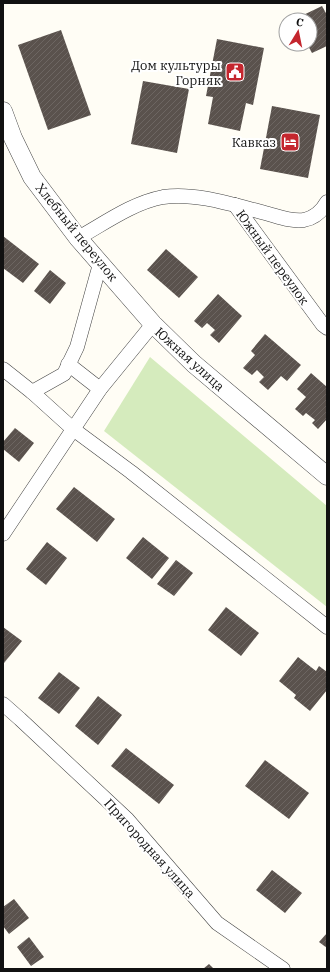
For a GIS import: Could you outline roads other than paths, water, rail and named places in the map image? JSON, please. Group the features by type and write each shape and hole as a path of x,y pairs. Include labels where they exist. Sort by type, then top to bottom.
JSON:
{"street":[{"name":"Хлебный переулок","path":"3,111 13,138 32,177 78,238 153,324"},
{"path":"78,238 138,204 163,197 191,196 235,205 291,220 303,220 313,217 323,209 327,202"},
{"name":"Южный переулок","path":"235,205 323,325 327,328"},
{"path":"32,392 64,374 77,347 100,264"},
{"name":"Южная улица","path":"3,534 100,389 153,324 194,364 327,476"},
{"path":"68,364 100,389"},
{"path":"3,369 32,392 73,429 131,472 327,627"},
{"name":"Пригородная улица","path":"3,704 127,820 217,923 283,969"}],"place":[{"name":"Дом культуры Горняк","path":"235,72"},
{"name":"Кавказ","path":"290,142"}]}
